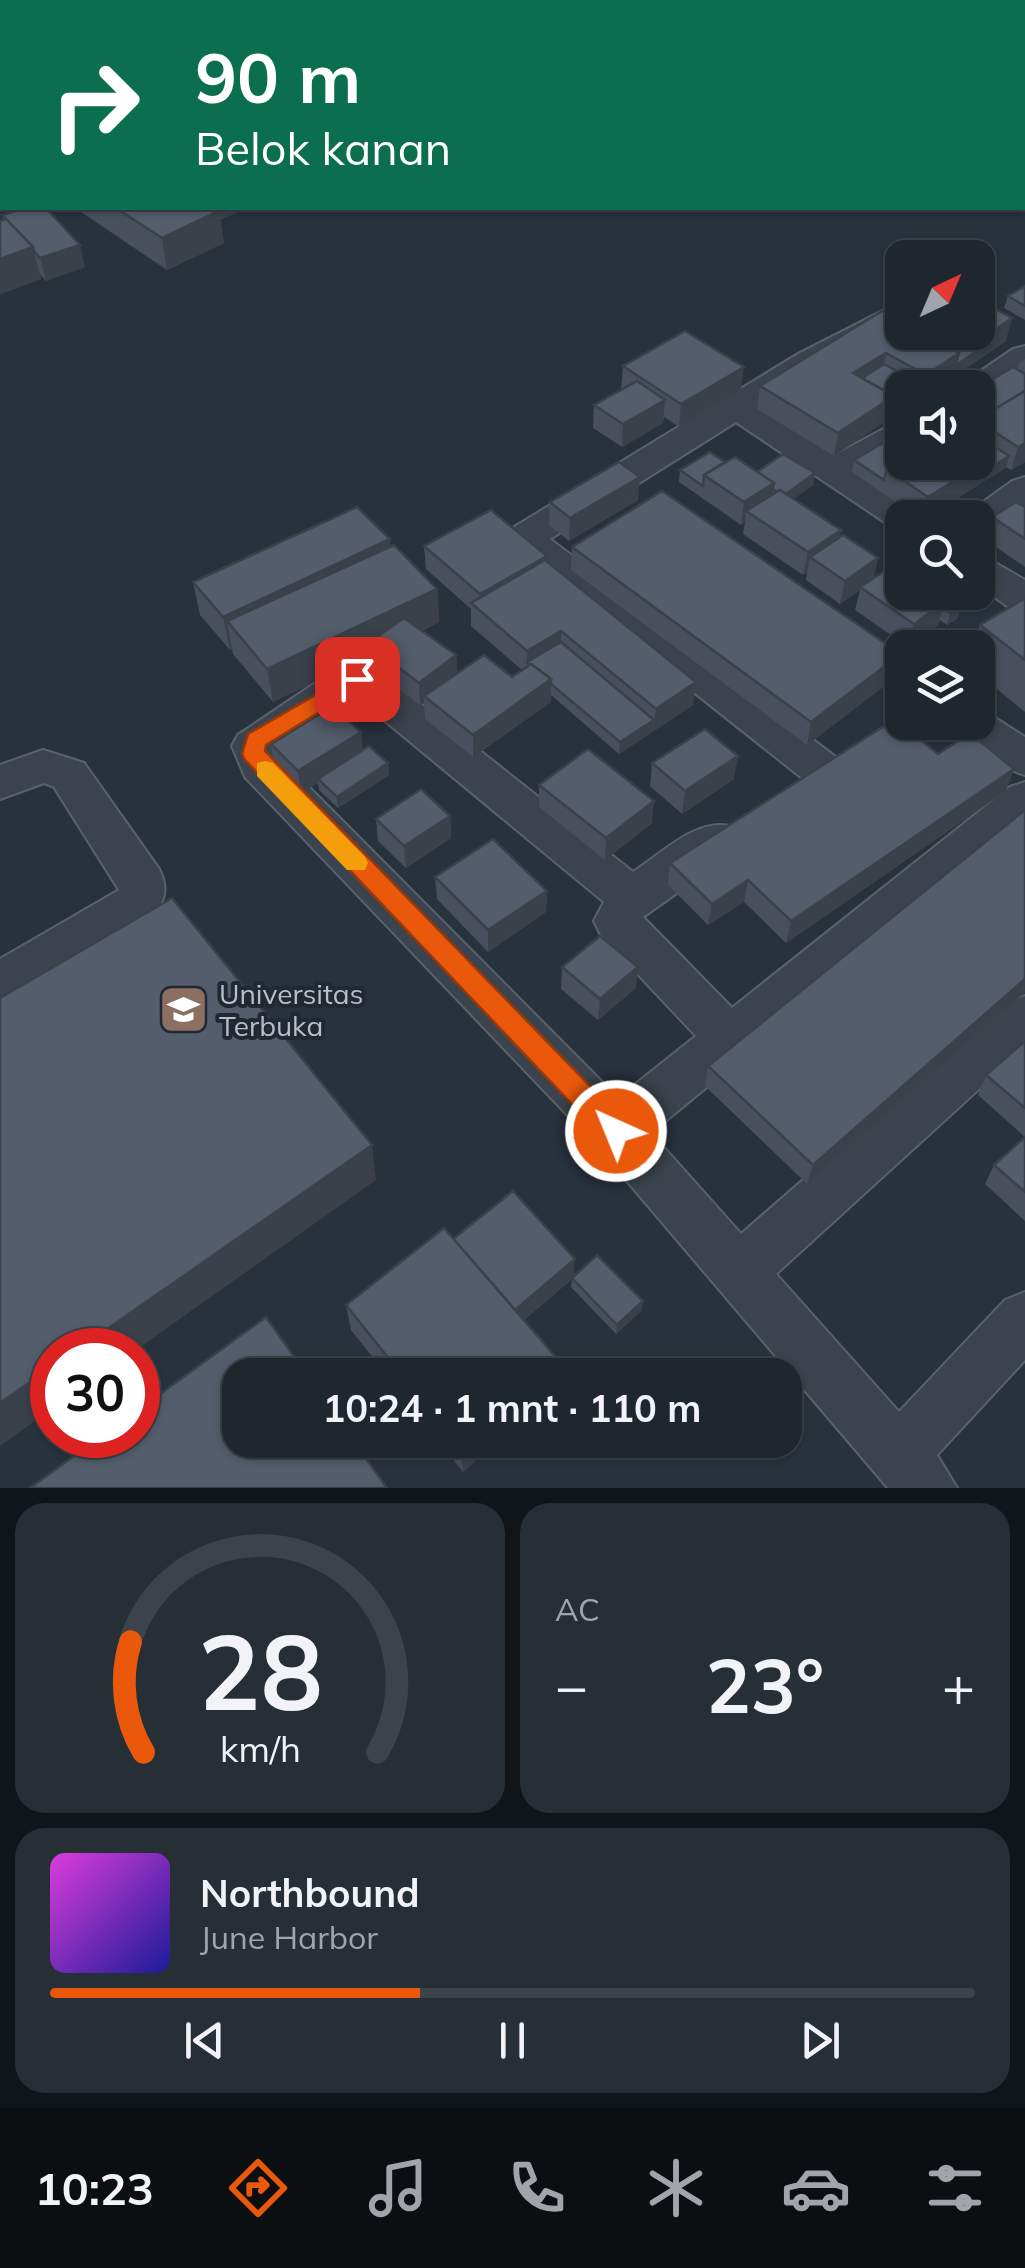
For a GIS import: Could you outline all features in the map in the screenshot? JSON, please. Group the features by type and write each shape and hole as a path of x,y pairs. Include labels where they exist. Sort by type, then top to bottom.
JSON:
{"street":[{"path":"730,1038 620,926 618,916 631,897 806,781 526,540 528,532 885,320"},
{"path":"990,370 1020,339"},
{"path":"737,407 885,504"},
{"path":"836,471 885,441"},
{"path":"634,472 666,495"},
{"path":"995,509 1025,489"},
{"path":"995,578 1025,599"},
{"path":"631,897 364,681 351,680 253,746 260,764 616,1131 914,1470 1025,1319"},
{"path":"995,737 1025,759"},
{"path":"0,782 43,766 69,776 144,882 140,897 128,911 0,983"},
{"path":"616,1131 1025,798"},
{"path":"739,1271 1025,1017"}],"building":[{"path":"18,210 48,210 80,245 40,258 2,215"},
{"path":"119,210 219,211 162,238"},
{"path":"6,219 33,247 0,259 0,221"},
{"path":"1025,286 1025,306 1008,296"},
{"path":"995,309 1012,318 995,330"},
{"path":"882,311 885,350 959,353 934,370 917,370 886,353 853,373 885,391 885,402 838,433 760,386"},
{"path":"685,331 744,367 681,404 623,366"},
{"path":"953,350 978,350 956,365 959,353"},
{"path":"884,364 895,370 885,370 885,391 862,378"},
{"path":"1013,367 1025,374 1025,391 995,409 995,378"},
{"path":"637,381 665,400 623,424 594,405"},
{"path":"1025,391 1025,443 1018,447 995,432 995,409"},
{"path":"885,442 884,480 854,460"},
{"path":"995,447 1009,456 995,465"},
{"path":"710,452 725,462 704,475 703,486 680,470"},
{"path":"783,454 815,473 786,494 773,489 774,483 757,472"},
{"path":"735,457 774,483 744,502 704,475"},
{"path":"619,462 640,477 570,518 550,502"},
{"path":"903,480 956,480 928,497"},
{"path":"780,490 841,530 808,552 746,511"},
{"path":"662,491 885,643 885,666 811,722 572,547"},
{"path":"1016,502 1025,507 1025,539 995,519 995,515"},
{"path":"357,507 390,539 223,617 193,582"},
{"path":"491,510 547,556 480,594 424,546"},
{"path":"843,535 878,558 845,581 810,557"},
{"path":"394,545 437,589 267,669 227,621"},
{"path":"545,560 696,682 656,709 561,631 527,651 471,603"},
{"path":"885,571 885,604 860,587"},
{"path":"1025,598 1025,660 995,637 995,630 980,625"},
{"path":"894,610 933,610 914,624"},
{"path":"404,618 456,655 419,683 367,644"},
{"path":"561,642 654,720 620,742 527,662"},
{"path":"484,655 512,677 531,664 551,679 473,735 424,696"},
{"path":"333,706 361,732 298,771 271,744"},
{"path":"885,725 885,740 921,740 938,754 959,740 979,740 1014,769 791,921 748,880 712,904 670,863"},
{"path":"705,729 738,756 685,791 652,763"},
{"path":"369,746 388,763 337,797 318,779"},
{"path":"588,749 654,801 606,838 539,785"},
{"path":"421,789 450,816 404,846 376,819"},
{"path":"1025,810 1025,979 813,1165 708,1066"},
{"path":"493,839 547,891 488,930 435,877"},
{"path":"172,898 372,1145 109,1328 30,1328 30,1382 0,1403 0,998"},
{"path":"600,936 638,967 600,999 562,967"},
{"path":"1025,1041 1025,1108 986,1075"},
{"path":"1025,1137 1025,1192 994,1165"},
{"path":"513,1191 575,1259 515,1310 453,1239"},
{"path":"444,1228 557,1358 388,1358 346,1305"},
{"path":"597,1255 643,1301 617,1325 572,1278"},
{"path":"266,1317 295,1358 222,1358 222,1458 366,1458 387,1488 30,1488 71,1458 160,1458 160,1394"}],"slow traffic":[{"path":"265,769 356,863"}],"place":[{"name":"Universitas Terbuka","path":"184,1009"}],"route":[{"path":"357,679 256,740 253,754 616,1131"}]}
